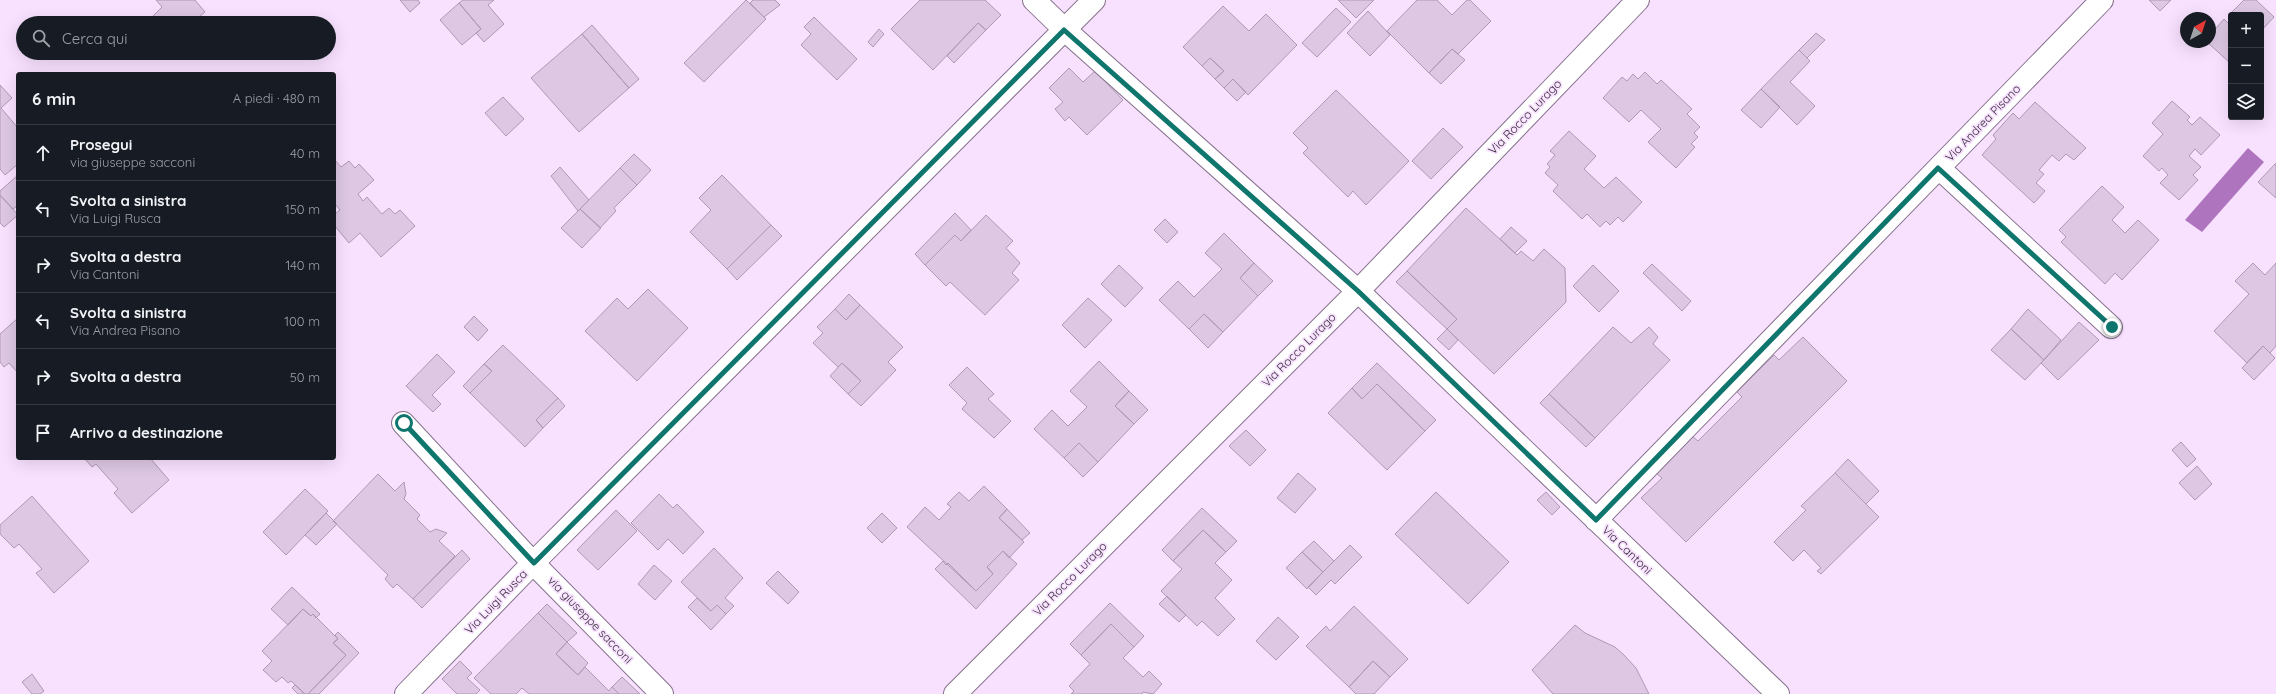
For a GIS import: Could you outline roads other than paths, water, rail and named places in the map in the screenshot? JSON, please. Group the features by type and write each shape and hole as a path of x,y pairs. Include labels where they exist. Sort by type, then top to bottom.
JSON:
{"street":[{"name":"Via Cantoni","path":"1034,0 1064,30 1358,291 1778,694"},
{"name":"Via Luigi Rusca","path":"406,694 534,563 1094,0"},
{"name":"Via Rocco Lurago","path":"954,694 1358,291 1638,0"},
{"name":"Via Andrea Pisano","path":"1596,520 2102,0"},
{"path":"1938,168 2112,327"},
{"name":"via giuseppe sacconi","path":"404,423 534,563 662,694"}]}
